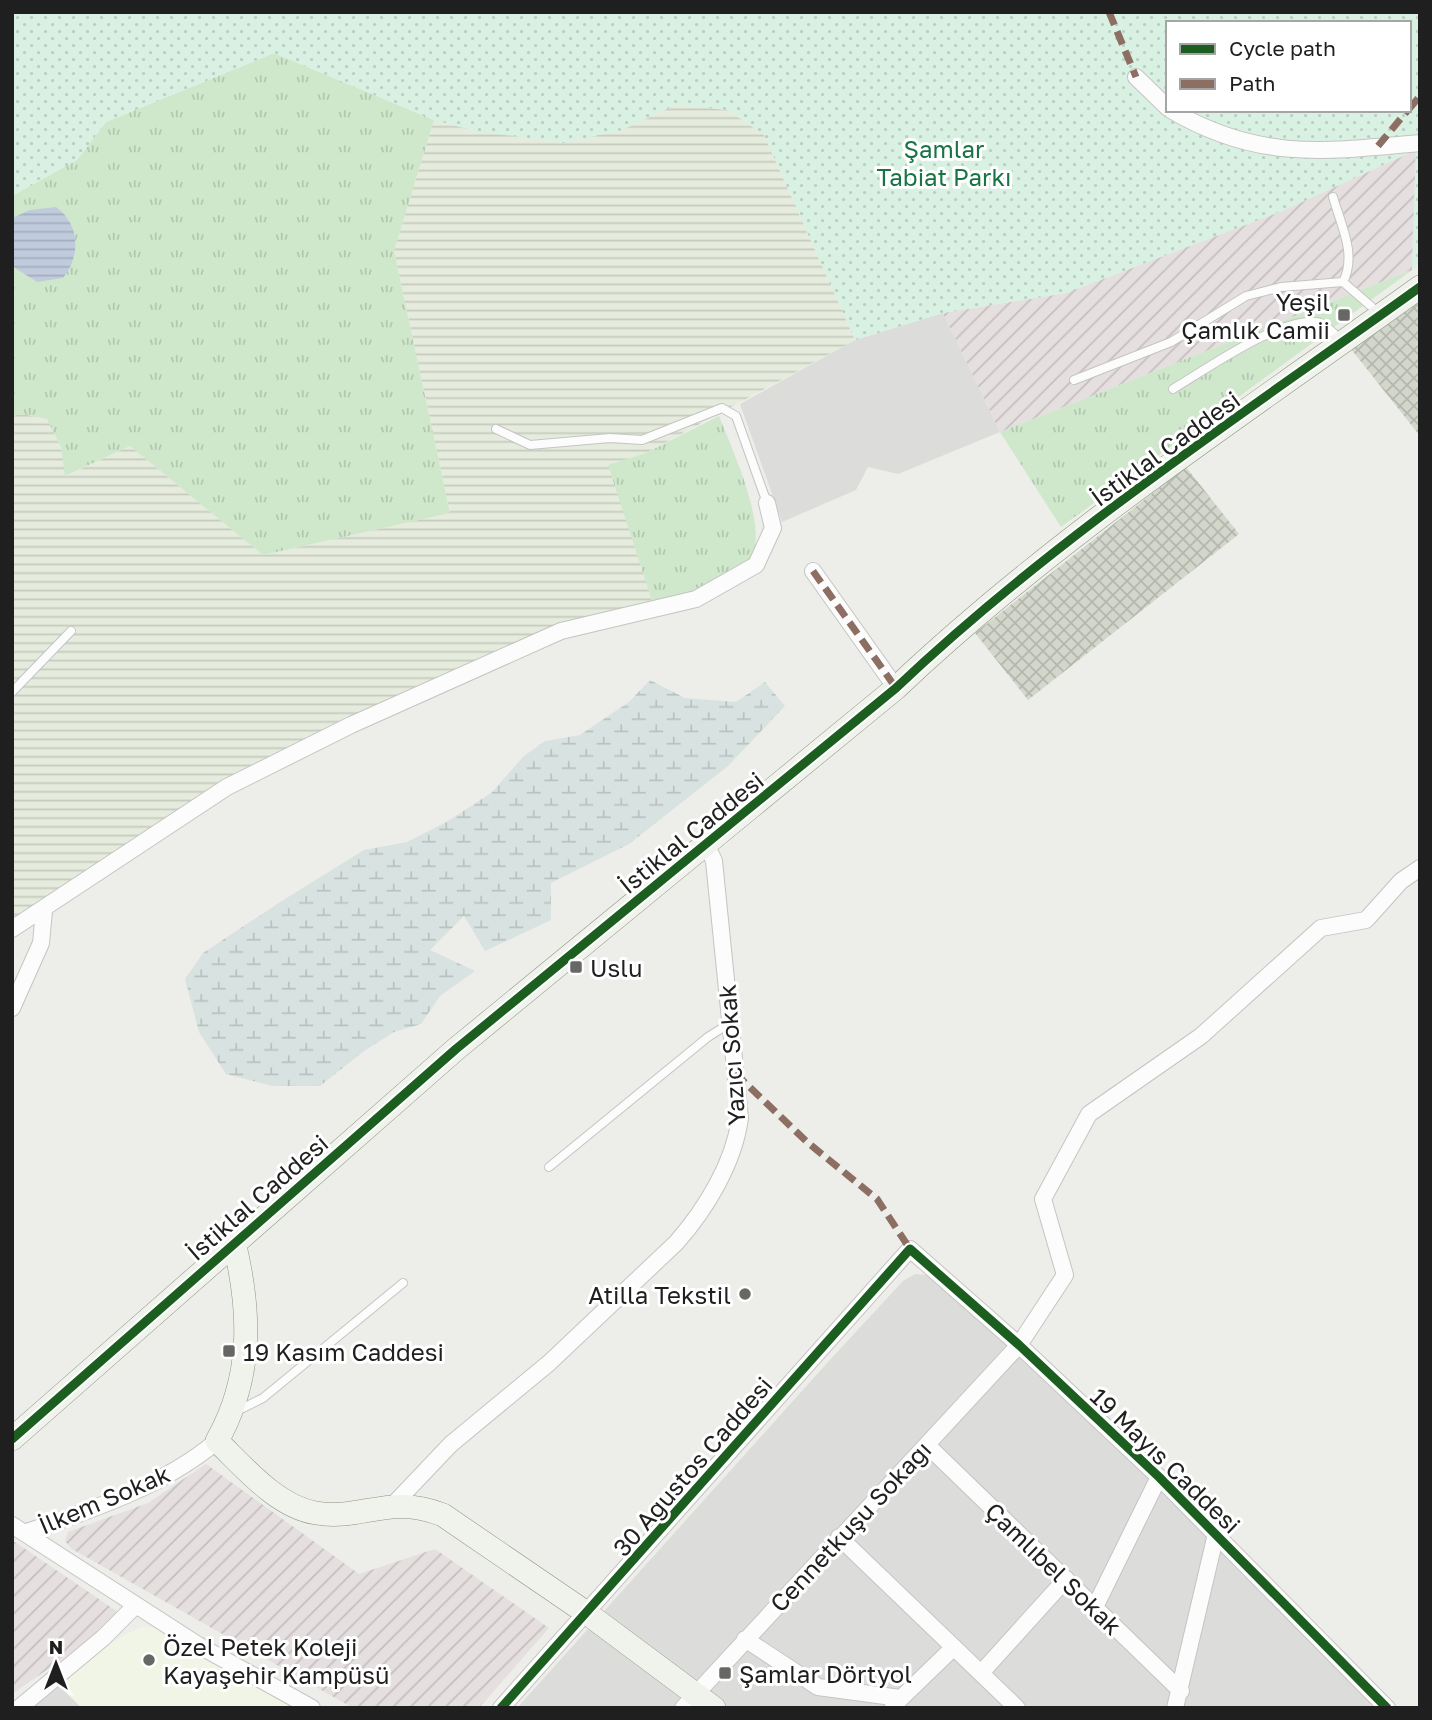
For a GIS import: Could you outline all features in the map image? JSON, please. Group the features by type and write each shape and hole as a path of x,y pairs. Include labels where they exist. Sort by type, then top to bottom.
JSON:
{"main road":[{"name":"İstiklal Caddesi","path":"17,1429 456,1049 896,688 951,635 1121,503 1420,287"},
{"path":"234,1242 247,1312 246,1352 232,1413 217,1441 269,1489 299,1508 317,1514 347,1513 393,1505 420,1505 443,1515 588,1614 688,1701 714,1708"}],"street":[{"path":"1136,77 1166,105"},
{"path":"1175,112 1206,131 1261,147 1310,151 1420,143"},
{"path":"12,929 44,911 228,787 351,725 561,631 696,599 756,565 773,528 767,503"},
{"path":"813,571 896,688"},
{"name":"Yazıcı Sokak","path":"393,1505 451,1444 549,1363 695,1222 737,1141 740,1118 714,861 706,844"},
{"name":"Cennetkuşu Sokağı","path":"688,1701 1019,1345 1065,1275 1043,1199 1089,1114 1201,1036 1321,928 1366,920 1401,881 1420,868"},
{"path":"12,1008 41,943 44,911"},
{"name":"19 Mayıs Caddesi","path":"910,1249 1019,1345 1159,1477 1382,1706"},
{"name":"30 Ağustos Caddesi","path":"502,1708 910,1249"},
{"name":"İlkem Sokak","path":"18,1529 140,1489 199,1456 217,1441"},
{"name":"Çamlıbel Sokak","path":"927,1444 1181,1691"},
{"path":"1095,1607 1159,1477"},
{"path":"18,1529 198,1645 312,1708"},
{"path":"1175,1708 1216,1534"},
{"path":"839,1537 1017,1708"},
{"path":"981,1673 1066,1579"},
{"path":"19,1708 103,1638 136,1605"},
{"path":"745,1639 818,1687 896,1703 954,1647"}],"lane":[{"path":"1332,197 1348,246 1351,267 1343,282"},
{"path":"1074,380 1171,342 1246,296 1281,287 1343,282 1381,315"},
{"path":"1173,388 1270,332 1306,321 1320,322 1343,342"},
{"path":"496,429 530,444 642,439 722,408 736,416 767,503"},
{"path":"12,692 71,631"},
{"path":"549,1167 708,1037 730,1023"},
{"path":"232,1413 263,1398 403,1283"}],"shaded area":[{"path":"1416,150 1412,270 1000,432 943,313 1066,293 1282,211"},
{"path":"1420,302 1420,436 1351,349"},
{"path":"943,313 1000,432 898,474 868,467 856,490 782,522 740,404 855,340"},
{"path":"1186,467 1239,534 1028,700 975,633"},
{"path":"915,1274 934,1276 1295,1614 1374,1708 517,1708 828,1362 903,1281"},
{"path":"206,1464 359,1574 435,1549 549,1628 479,1708 353,1708 72,1549 65,1541 68,1532 148,1503"},
{"path":"12,1540 118,1612 120,1619 12,1694"},
{"name":"Özel Petek Koleji Kayaşehir Kampüsü","path":"141,1627 152,1627 293,1708 82,1708 56,1683 119,1638"},
{"path":"56,1683 82,1708 19,1708"}],"green space":[{"name":"Şamlar Tabiat Parkı","path":"12,12 1420,12 1420,263 1412,270 1416,150 1282,211 1066,293 943,313 855,340 764,135 728,110 675,105 622,130 564,143 476,131 434,120 274,53 106,122 77,160 12,196"},
{"path":"274,53 434,120 394,251 450,513 263,555 130,446 65,476 61,447 47,419 22,414 12,416 12,196 77,160 106,122"},
{"path":"675,105 728,110 764,135 855,340 646,453 609,465 654,607 573,619 248,771 12,922 12,416 22,414 47,419 61,447 66,476 130,446 263,555 450,513 394,251 434,120 476,131 622,130"},
{"path":"1412,270 1061,527 1000,432"},
{"path":"719,416 748,491 756,534 754,551 740,570 654,607 608,465 646,453"},
{"path":"650,680 685,698 736,702 765,682 785,706 728,766 629,844 551,883 551,920 485,951 464,916 430,950 475,971 440,996 421,1024 394,1032 364,1051 320,1086 273,1086 226,1074 199,1032 185,979 203,953 364,850 407,842 448,821 491,793 524,756 545,741 580,735 629,702"}],"water":[{"path":"56,207 70,222 74,231 73,260 63,278 37,282 12,266 12,218 30,210"}],"marked path":[{"path":"1109,12 1136,77"},
{"path":"1411,107 1420,96"},
{"path":"1378,146 1406,112"},
{"path":"813,571 896,688"},
{"path":"735,1073 807,1142 877,1199 910,1249"}],"cycle path":[{"path":"12,1439 456,1049 896,688 1020,580 1151,479 1420,287"},
{"path":"501,1708 910,1249 1019,1345 1159,1477 1387,1708"}],"place":[{"name":"Yeşil Çamlık Camii","path":"1344,315"},
{"name":"Uslu","path":"576,967"},
{"name":"Atilla Tekstil","path":"745,1294"},
{"name":"19 Kasım Caddesi","path":"229,1351"},
{"name":"Özel Petek Koleji Kayaşehir Kampüsü","path":"149,1660"},
{"name":"Şamlar Dörtyol","path":"725,1673"}]}
